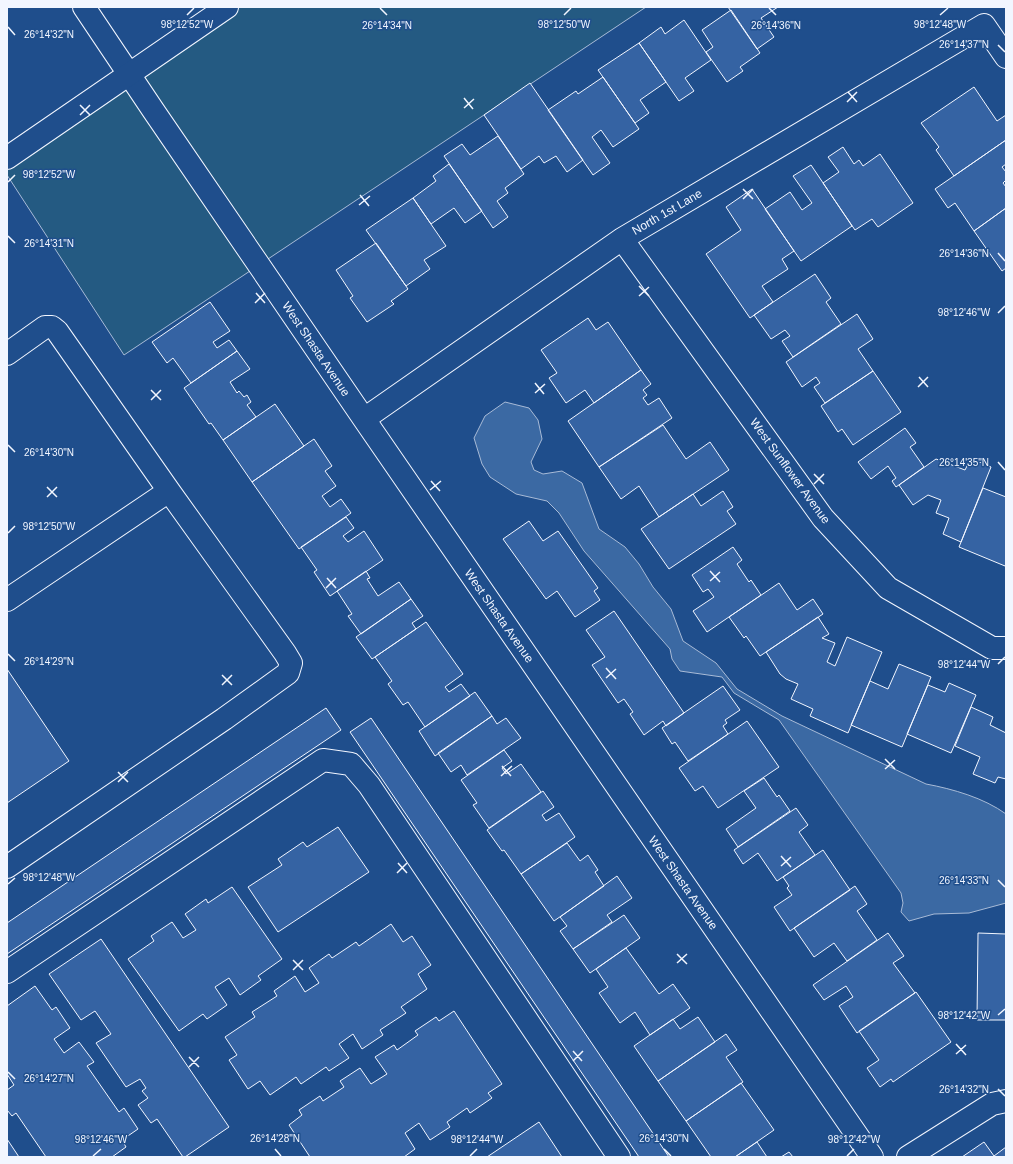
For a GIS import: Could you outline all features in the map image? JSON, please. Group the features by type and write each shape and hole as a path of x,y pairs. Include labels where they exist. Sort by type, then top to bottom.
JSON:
{"street":[{"name":"West Shasta Avenue","path":"84,7 128,75 872,1157"},
{"path":"7,158 227,7"},
{"name":"North 1st Lane","path":"364,419 622,239 984,25 1006,57"},
{"name":"West Sunflower Avenue","path":"622,239 823,518 888,588 992,648 1006,648"},
{"path":"7,354 45,328 52,327 57,331 291,663 288,673 224,719 7,867"},
{"path":"7,600 169,491"},
{"path":"7,972 324,760 351,764 369,785 619,1157"},
{"path":"908,1157 992,1104 1006,1101"}],"shaded area":[{"path":"229,7 646,7 124,355 7,175 7,158"},
{"path":"505,402 529,408 538,420 542,439 531,462 534,470 543,474 562,471 582,483 599,529 625,547 639,564 653,587 671,609 683,641 716,663 737,689 782,716 926,784 968,795 988,803 1006,814 1006,903 969,913 934,914 909,921 901,912 903,903 901,893 779,720 734,693 722,677 680,671 672,659 670,649 584,551 559,513 547,501 516,494 490,477 482,464 474,438 485,416"}],"building":[{"path":"728,7 778,7 761,18 774,37 757,49"},
{"path":"731,10 760,53 740,67 743,71 727,82 706,52 713,47 702,30"},
{"path":"684,20 711,60 685,78 694,91 679,101 639,43 661,27 665,34"},
{"path":"639,43 666,82 640,100 649,113 635,123 598,70"},
{"path":"603,77 639,129 613,147 601,130 592,137 610,163 593,175 548,110 576,91 578,94"},
{"path":"530,83 583,160 567,172 556,156 544,163 539,156 521,169 484,115"},
{"path":"974,87 997,121 1006,115 1006,140 954,176 936,150 939,147 921,123"},
{"path":"498,136 524,174 505,188 508,193 497,201 508,217 493,228 444,156 462,144 470,155"},
{"path":"1006,140 1006,164 1002,167 1006,172 1006,180 1003,183 1006,187 1006,208 974,231 955,203 948,208 935,189"},
{"path":"843,147 854,164 859,160 863,166 880,154 913,203 878,227 872,219 855,230 823,183 839,172 828,157"},
{"path":"449,164 482,211 465,223 454,208 431,224 413,198 436,181 433,176"},
{"path":"811,165 852,226 801,261 765,209 790,192 802,210 812,203 793,176"},
{"path":"752,189 794,251 782,259 788,269 762,286 773,302 750,318 706,254 741,230 726,207"},
{"path":"413,198 446,246 424,260 430,269 406,286 366,230"},
{"path":"1006,208 1006,268 1002,271 974,231"},
{"path":"376,243 408,289 391,301 394,304 367,322 350,298 353,296 336,270"},
{"path":"815,274 831,298 826,302 841,324 793,357 782,341 790,336 785,330 771,339 754,315"},
{"path":"210,302 230,331 213,342 217,348 229,340 237,351 191,383 173,358 167,363 152,342"},
{"path":"857,314 873,339 858,349 873,371 825,403 814,387 820,383 816,377 802,387 786,362"},
{"path":"588,318 596,330 608,322 641,370 594,403 585,390 566,403 549,378 557,373 541,350"},
{"path":"237,351 250,369 230,382 237,393 239,391 244,397 247,395 251,402 247,405 256,417 223,440 211,423 209,424 184,388"},
{"path":"641,370 651,384 643,390 647,395 643,398 648,405 659,398 672,418 599,467 568,421"},
{"path":"873,371 901,412 853,445 842,429 838,432 821,406"},
{"path":"275,404 304,446 252,482 223,440"},
{"path":"663,425 686,459 710,442 729,470 659,517 639,486 621,499 599,467"},
{"path":"905,428 916,443 910,447 924,467 896,487 892,481 896,478 888,466 871,479 858,462"},
{"path":"314,439 332,466 325,471 336,486 322,496 330,507 341,499 351,513 299,549 252,482"},
{"path":"971,458 991,467 961,542 943,534 949,518 936,513 941,500 928,495 913,505 899,485 936,459 965,470"},
{"path":"983,488 1006,497 1005,566 959,547"},
{"path":"723,491 733,507 727,511 736,524 669,569 641,529 693,494 701,506"},
{"path":"346,517 354,528 343,536 348,542 364,531 383,560 330,596 314,572 317,570 301,547"},
{"path":"529,521 543,541 558,531 598,588 594,591 600,600 575,617 557,591 546,599 503,539"},
{"path":"733,547 742,560 737,564 749,582 751,580 761,595 707,632 693,611 714,597 708,589 703,592 692,575"},
{"path":"366,571 370,578 367,579 378,596 399,582 411,599 361,634 348,616 352,614 337,591"},
{"path":"779,583 797,610 813,599 823,614 760,656 746,636 744,638 729,617"},
{"path":"411,599 423,616 412,623 416,629 372,659 356,637"},
{"path":"614,611 684,713 666,726 663,721 644,735 630,714 633,712 624,699 618,703 592,665 605,657 586,630"},
{"path":"818,617 829,634 822,638 835,643 827,662 835,666 847,637 882,652 848,733 810,716 813,709 791,699 798,684 786,679 780,674 766,652"},
{"path":"426,622 463,674 445,687 449,692 461,684 470,696 425,727 408,702 403,705 388,684 392,681 375,657"},
{"path":"899,664 931,677 902,747 851,725 870,681 888,689"},
{"path":"7,669 69,761 7,803"},
{"path":"949,683 976,695 951,753 907,734 928,685 945,692"},
{"path":"723,686 740,710 725,720 727,723 723,726 728,734 688,761 675,742 672,744 662,728"},
{"path":"475,692 492,716 435,756 419,731"},
{"path":"971,707 993,717 990,725 1006,733 1006,779 998,777 995,783 973,774 980,757 955,746"},
{"path":"326,708 341,730 7,954 7,923"},
{"path":"492,716 497,724 506,718 521,738 467,775 461,765 451,772 438,753"},
{"path":"371,718 669,1157 639,1157 350,732"},
{"path":"747,721 779,767 718,808 703,786 695,791 679,768"},
{"path":"504,750 512,761 502,768 506,774 521,764 541,792 489,828 473,805 477,803 461,780"},
{"path":"764,778 777,797 779,795 790,811 738,847 726,829 756,808 744,791"},
{"path":"543,791 554,807 542,815 546,821 559,813 575,837 521,874 504,850 502,851 487,830"},
{"path":"796,808 808,825 799,832 815,855 777,881 758,853 743,864 734,850"},
{"path":"338,827 369,872 278,932 248,887 282,865 278,859 303,842 307,847"},
{"path":"567,843 580,861 588,855 598,870 595,872 604,886 554,921 521,874"},
{"path":"823,850 850,890 790,931 774,907 792,895 787,888 789,886 783,877"},
{"path":"617,876 632,898 607,915 612,922 573,949 560,931 567,926 560,917"},
{"path":"855,886 867,904 857,911 877,940 847,961 834,943 814,957 794,928"},
{"path":"232,887 282,959 258,976 261,980 240,995 229,978 215,987 227,1005 207,1019 203,1014 179,1031 128,959 154,941 151,936 172,922 183,938 196,930 185,914 206,899 208,903"},
{"path":"624,915 640,938 590,973 573,949"},
{"path":"391,924 403,942 412,936 431,965 418,974 427,989 401,1007 406,1013 380,1030 383,1035 362,1049 353,1034 339,1044 349,1058 329,1071 326,1067 301,1084 296,1077 270,1095 260,1081 248,1089 229,1060 237,1055 225,1037 255,1017 252,1012 277,996 274,991 295,976 305,992 319,983 309,968 329,954 332,958 356,942 359,946"},
{"path":"888,933 904,956 893,963 915,993 857,1033 839,1006 853,997 846,986 824,1000 813,985"},
{"path":"978,933 1006,934 1006,1020 977,1020"},
{"path":"101,939 229,1127 185,1157 183,1157 157,1119 151,1123 138,1105 148,1098 142,1091 146,1088 140,1079 126,1087 96,1043 111,1034 95,1011 81,1020 49,974"},
{"path":"626,948 659,994 673,984 690,1008 650,1035 635,1012 620,1023 599,993 608,987 596,969"},
{"path":"35,986 52,1010 56,1007 70,1028 54,1039 64,1053 79,1042 94,1062 87,1066 119,1112 124,1108 138,1129 122,1140 126,1147 112,1157 46,1157 16,1113 12,1116 7,1110 7,1090 14,1085 7,1074 7,1006"},
{"path":"916,992 951,1042 893,1082 891,1079 880,1087 867,1068 879,1060 859,1031"},
{"path":"454,1011 502,1084 488,1093 492,1098 470,1113 467,1108 447,1122 450,1127 430,1140 419,1123 405,1133 415,1149 404,1157 310,1157 289,1125 302,1115 299,1110 320,1096 323,1101 344,1087 340,1081 360,1068 371,1084 387,1074 375,1057 394,1045 397,1050 418,1035 415,1031 436,1017 439,1021"},
{"path":"698,1017 715,1042 658,1081 634,1046 673,1019 680,1029"},
{"path":"726,1034 737,1050 726,1057 743,1082 686,1121 658,1081"},
{"path":"741,1083 774,1130 735,1157 711,1157 686,1121"},
{"path":"539,1122 562,1157 487,1157"},
{"path":"7,1139 19,1157 7,1157"},
{"path":"757,1142 767,1157 735,1157"},
{"path":"984,1142 994,1156 1006,1147 1006,1157 962,1157"},
{"path":"789,1152 793,1157 781,1157"}]}
